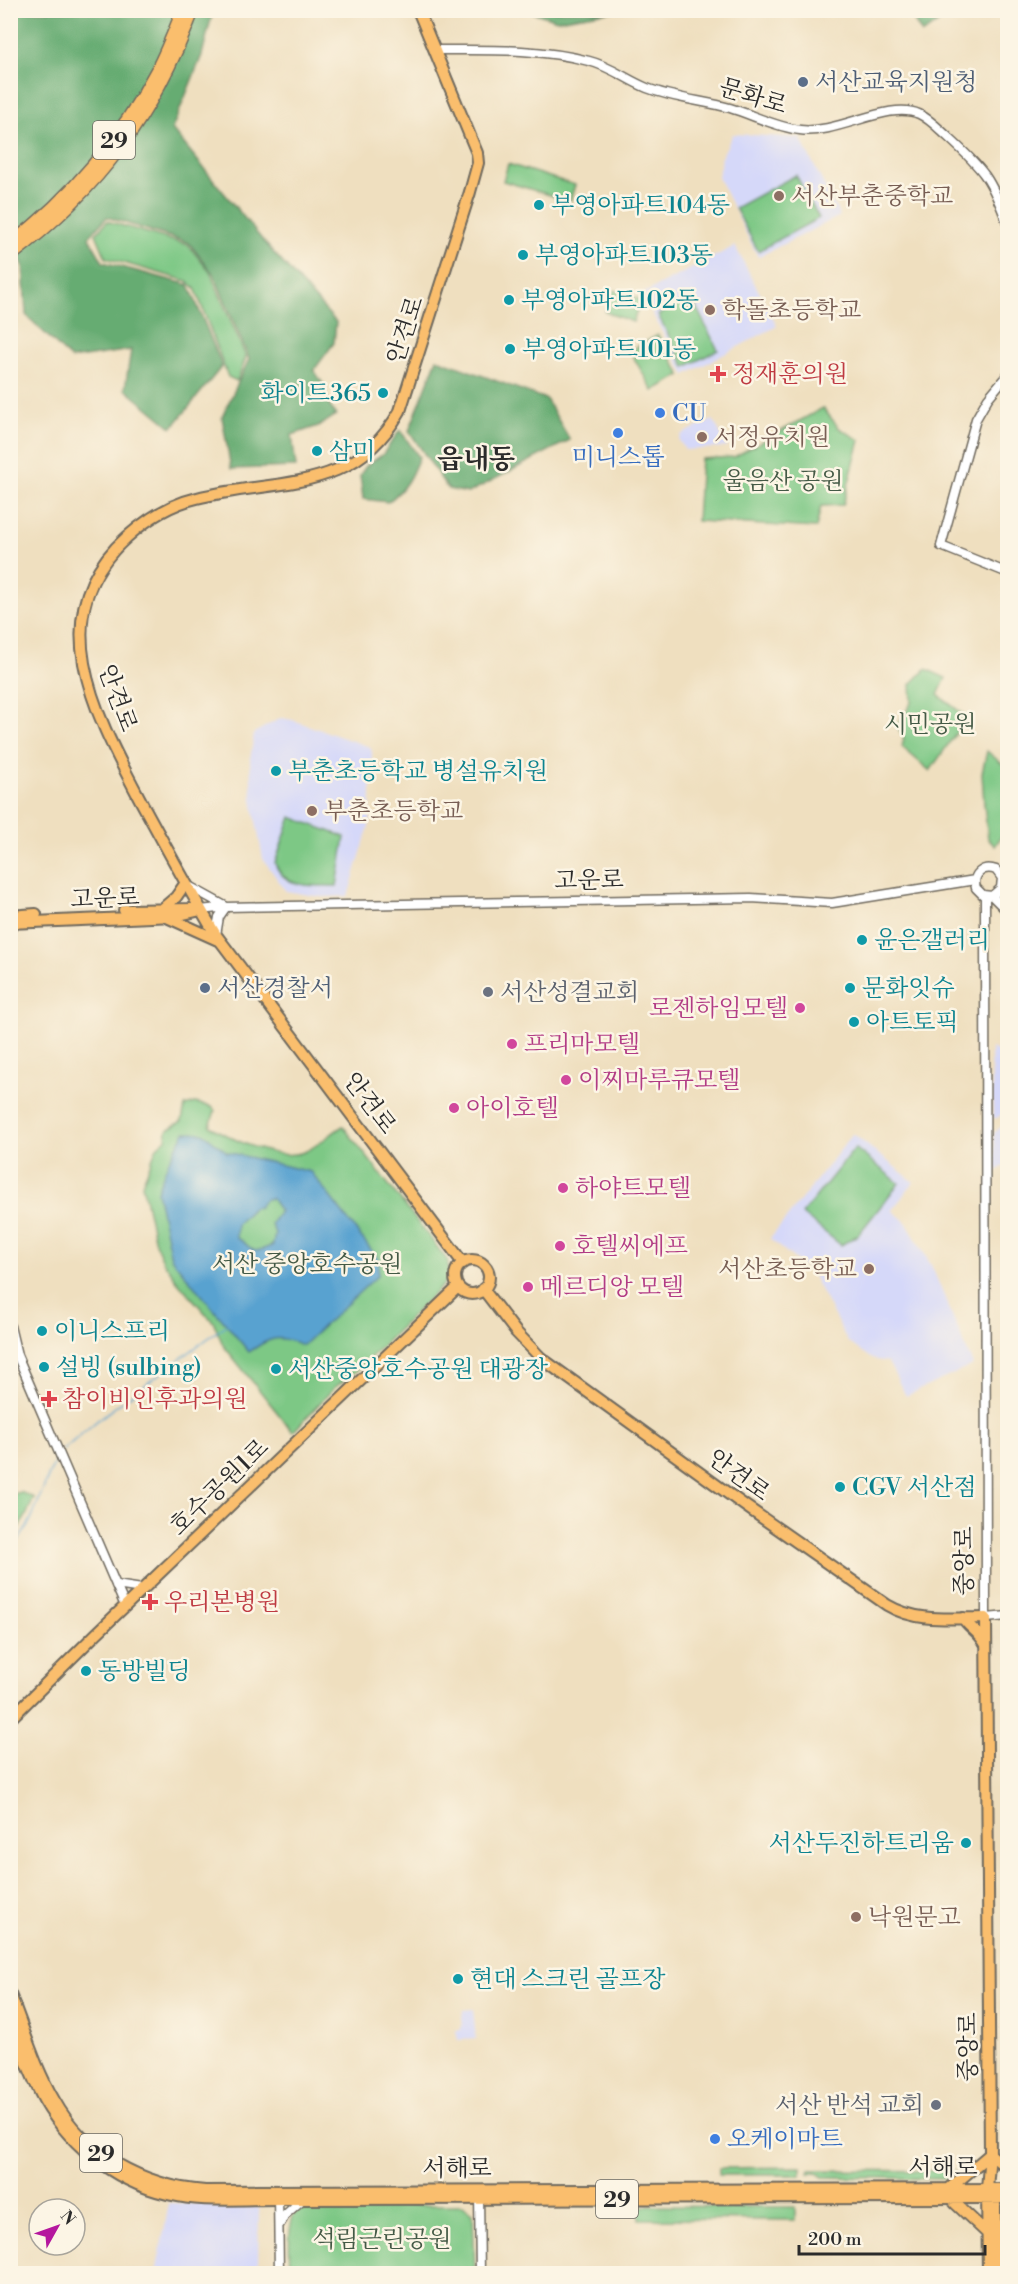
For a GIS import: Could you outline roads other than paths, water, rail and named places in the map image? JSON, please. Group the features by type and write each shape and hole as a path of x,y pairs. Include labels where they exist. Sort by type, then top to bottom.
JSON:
{"highway":[{"name":"29","path":"10,245 53,209 122,129 158,67 183,10"},
{"name":"29","path":"10,256 68,207 119,150 138,123 164,77 193,10"}],"main road":[{"name":"안견로","path":"418,10 472,138 478,163 404,403 396,419 386,433 365,453 331,474 263,488 198,497 158,514 133,531 108,557 94,579 83,620 81,640 89,691 106,730 185,884 219,938 463,1263"},
{"path":"185,884 164,913 219,938"},
{"name":"고운로","path":"10,916 164,913 185,915 201,910"},
{"name":"고운로","path":"10,923 164,913"},
{"path":"476,1261 486,1268 488,1279 483,1289 470,1294 458,1287 455,1274 463,1263 476,1261"},
{"name":"호수공원1로","path":"10,1719 142,1589 458,1287"},
{"name":"안견로","path":"483,1289 516,1332 541,1358 827,1564 899,1611 921,1617 986,1618"},
{"path":"963,1618 964,1622 979,1634 986,1646"},
{"name":"중앙로","path":"986,1618 990,2154 995,2274"},
{"name":"서해로","path":"10,1994 53,2100 74,2128 105,2156 138,2175 177,2188 278,2194 991,2194 1008,2199"},
{"name":"서해로","path":"10,2020 48,2108 73,2139 102,2164 136,2184 170,2195 200,2198 278,2194 303,2199 479,2194"},
{"path":"1008,2169 990,2154 952,2194 955,2203 992,2232 1008,2220"},
{"name":"서해로","path":"991,2194 1008,2188"},
{"name":"중앙로","path":"988,2274 992,2232"}],"street":[{"name":"문화로","path":"436,50 523,50 581,59 604,66 651,89 732,108 798,130 825,129 898,111 913,112 932,122 984,172 997,194 1008,225"},
{"path":"1007,571 941,546 976,419 984,403 1008,374"},
{"path":"989,896 999,892 1002,885 1002,878 998,872 1008,868"},
{"name":"고운로","path":"201,910 226,907 751,898 832,903 975,880 978,873 984,869 998,872"},
{"path":"975,880 977,889 1008,912"},
{"path":"185,884 226,907 219,917 219,938"},
{"name":"중앙로","path":"986,1618 989,896"},
{"path":"10,1326 14,1357 55,1443 125,1606"},
{"path":"116,1585 142,1589"},
{"name":"안견로","path":"986,1618 1008,1616"},
{"path":"278,2194 279,2274"},
{"path":"479,2194 480,2274"},
{"path":"279,2228 286,2214 303,2199"}],"water":[{"path":"185,1132 203,1133 227,1152 311,1172 379,1260 378,1275 303,1345 280,1338 269,1340 249,1352 171,1258 157,1191 169,1160","holes":["271,1198 280,1211 271,1224 275,1233 273,1245 255,1251 236,1238 237,1224 253,1208 259,1207 264,1200"]}],"waterway":[{"path":"63,1450 99,1419 226,1325"},
{"path":"10,1549 19,1540 32,1518 57,1459"}],"place":[{"name":"서산교육지원청","path":"803,82"},
{"name":"서산부춘중학교","path":"779,196"},
{"name":"부영아파트104동","path":"539,205"},
{"name":"부영아파트103동","path":"523,255"},
{"name":"부영아파트102동","path":"509,300"},
{"name":"학돌초등학교","path":"710,310"},
{"name":"부영아파트101동","path":"510,349"},
{"name":"정재훈의원","path":"718,374"},
{"name":"화이트365","path":"383,393"},
{"name":"CU","path":"660,413"},
{"name":"미니스톱","path":"618,433"},
{"name":"서정유치원","path":"702,437"},
{"name":"삼미","path":"317,451"},
{"name":"부춘초등학교 병설유치원","path":"276,771"},
{"name":"부춘초등학교","path":"312,811"},
{"name":"윤은갤러리","path":"862,940"},
{"name":"서산경찰서","path":"205,988"},
{"name":"문화잇슈","path":"850,988"},
{"name":"서산성결교회","path":"488,992"},
{"name":"로젠하임모텔","path":"800,1008"},
{"name":"아트토픽","path":"854,1022"},
{"name":"프리마모텔","path":"512,1044"},
{"name":"이찌마루큐모텔","path":"566,1080"},
{"name":"아이호텔","path":"454,1108"},
{"name":"하야트모텔","path":"563,1188"},
{"name":"호텔씨에프","path":"560,1246"},
{"name":"서산초등학교","path":"869,1269"},
{"name":"메르디앙 모텔","path":"528,1287"},
{"name":"이니스프리","path":"42,1331"},
{"name":"설빙 (sulbing)","path":"44,1367"},
{"name":"서산중앙호수공원 대광장","path":"276,1369"},
{"name":"참이비인후과의원","path":"49,1399"},
{"name":"CGV 서산점","path":"840,1487"},
{"name":"우리본병원","path":"150,1602"},
{"name":"동방빌딩","path":"86,1671"},
{"name":"서산두진하트리움","path":"966,1843"},
{"name":"낙원문고","path":"856,1917"},
{"name":"현대 스크린 골프장","path":"458,1979"},
{"name":"서산 반석 교회","path":"936,2105"},
{"name":"오케이마트","path":"715,2139"}],"district":[{"name":"읍내동","path":"476,459"}],"park label":[{"name":"울음산 공원","path":"783,481"},
{"name":"시민공원","path":"930,724"},
{"name":"서산 중앙호수공원","path":"307,1264"},
{"name":"석림근린공원","path":"382,2239"}]}
